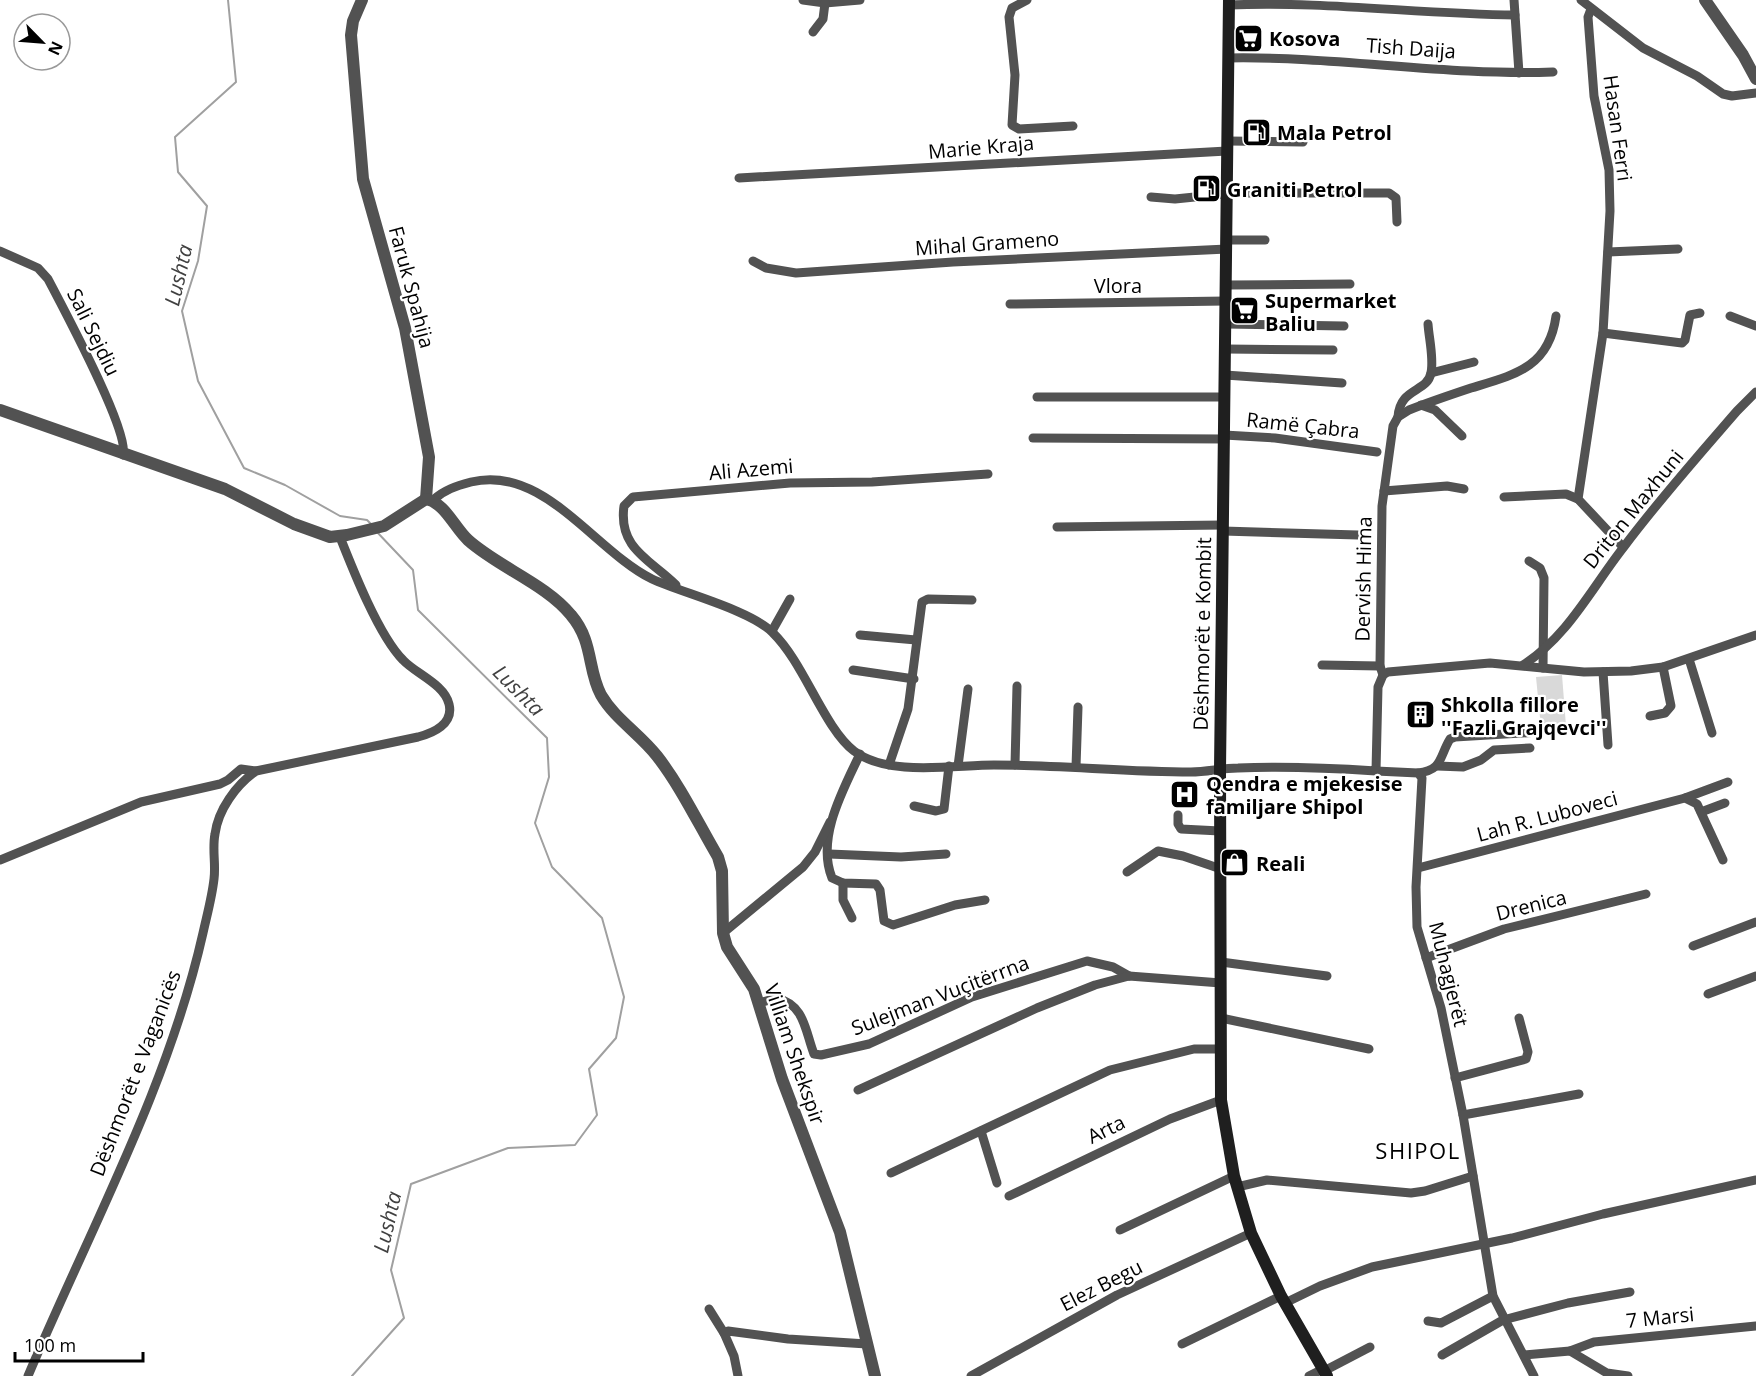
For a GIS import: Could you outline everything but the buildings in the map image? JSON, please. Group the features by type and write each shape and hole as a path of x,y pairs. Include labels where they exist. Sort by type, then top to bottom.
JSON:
{"main road":[{"name":"Dëshmorët e Kombit","path":"1229,2 1220,770 1221,1100 1236,1182 1251,1233 1283,1299 1325,1372"}],"street":[{"name":"Faruk Spahija","path":"362,0 353,21 351,35 363,179 405,328 429,457 430,500"},
{"path":"803,0 825,3 860,0"},
{"path":"1027,0 1012,8 1009,17 1015,75 1012,125 1019,129 1073,126"},
{"path":"1514,0 1519,73"},
{"path":"1581,0 1643,48 1697,76 1723,94 1732,96 1756,93"},
{"path":"1705,0 1755,74"},
{"path":"1229,2 1314,4 1423,12 1515,15"},
{"path":"813,32 823,19 825,3"},
{"name":"Hasan Ferri","path":"1578,499 1603,333 1608,252 1609,170 1594,96 1588,23 1591,9"},
{"name":"Tish Daija","path":"1228,58 1345,62 1519,73 1553,72"},
{"name":"Marie Kraja","path":"738,178 1303,142"},
{"path":"1151,197 1175,199 1227,193 1392,193 1396,198 1397,222"},
{"path":"1227,245 1265,240"},
{"name":"Mihal Grameno","path":"753,261 766,268 796,273 1227,245"},
{"path":"1608,252 1678,249"},
{"name":"Sali Sejdiu","path":"0,251 38,268 48,279 114,415 125,444 123,454"},
{"path":"1227,285 1350,284"},
{"name":"Vlora","path":"1010,304 1226,301"},
{"path":"1603,333 1682,343 1685,340 1690,315 1700,313"},
{"path":"1398,417 1421,405 1498,381 1531,365 1547,347 1556,316"},
{"path":"1730,316 1756,326"},
{"path":"1226,324 1344,326"},
{"path":"1428,324 1431,374"},
{"path":"1226,349 1333,350"},
{"name":"Dervish Hima","path":"1322,665 1381,670 1384,491 1390,437 1404,397 1426,382 1431,374 1474,362"},
{"path":"1225,375 1342,383"},
{"name":"Driton Maxhuni","path":"1523,665 1543,651 1567,626 1623,547 1737,411 1756,392"},
{"path":"1037,397 1225,397"},
{"path":"1421,405 1429,407 1444,417 1462,436"},
{"path":"0,410 225,489 294,525 339,536 384,526 449,489 476,481 498,480 519,485 570,515 637,571 772,631 799,668 837,731 860,754 889,765 1015,765 1158,772 1220,770 1235,767 1418,773 1432,770 1437,766 1449,739 1539,732"},
{"path":"1034,438 1224,437"},
{"name":"Ramë Çabra","path":"1224,437 1275,438 1377,452"},
{"name":"Ali Azemi","path":"676,588 673,582 645,561 627,536 624,525 624,507 633,497 790,483 872,482 988,474"},
{"name":"Dervish Hima","path":"1384,491 1447,486 1464,489"},
{"path":"1504,498 1566,494 1578,499 1623,547"},
{"name":"Villiam Shekspir","path":"430,500 468,540 571,614 586,638 600,693 619,717 655,753 672,776 718,857 722,871 723,933 727,947 754,989 782,1079 845,1248 875,1376"},
{"path":"1057,527 1223,528 1358,535"},
{"path":"0,860 131,806 228,780 241,769 256,771 418,737 437,730 447,720 450,712 445,696 402,660 387,638 339,536"},
{"path":"1529,561 1540,568 1544,578 1544,668"},
{"path":"772,631 790,599"},
{"path":"889,765 904,725 914,680 916,640 922,602 928,599 972,600"},
{"path":"860,635 916,640"},
{"path":"1376,771 1378,687 1381,670 1458,664 1523,665 1603,672 1663,667 1756,635"},
{"path":"1689,658 1712,733"},
{"path":"1650,716 1665,713 1671,706 1663,667"},
{"path":"853,670 914,680"},
{"path":"1603,672 1608,745"},
{"path":"1015,765 1017,686"},
{"path":"914,806 936,811 944,809 968,689"},
{"path":"1076,767 1078,707"},
{"path":"1437,766 1463,767 1481,760 1494,750 1530,748"},
{"path":"723,933 803,867 831,821 860,754"},
{"name":"Dëshmorët e Vaganicës","path":"27,1376 134,1136 184,1000 212,890 214,836 219,819 236,790 256,771"},
{"name":"Muhagjerët","path":"1418,773 1423,784 1417,927 1441,1008 1463,1115 1493,1296 1503,1320 1534,1376"},
{"name":"Lah R. Luboveci","path":"1418,868 1570,830 1684,798 1728,782"},
{"path":"1684,798 1692,800 1701,812 1723,860"},
{"path":"1701,812 1725,803"},
{"path":"1178,815 1181,829 1220,831"},
{"path":"831,821 829,854 832,878 843,883 876,884 880,890 884,921 893,925 955,905 985,900"},
{"path":"1127,872 1158,851 1183,856 1221,869"},
{"path":"829,854 900,857 946,854"},
{"path":"843,883 843,900 852,918"},
{"name":"Drenica","path":"1426,958 1504,929 1646,894"},
{"path":"1693,946 1756,922"},
{"name":"Sulejman Vuçitërrna","path":"759,1004 777,998 795,1007 803,1019 814,1053 821,1055 869,1044 972,998 1087,961 1113,967 1129,976"},
{"path":"1221,962 1327,976"},
{"name":"Sulejman Vuçitërrna","path":"858,1090 1037,1008 1095,985 1129,976 1221,983"},
{"path":"1708,994 1756,976"},
{"path":"1221,1018 1369,1049"},
{"path":"1455,1077 1526,1059 1528,1052 1519,1018"},
{"path":"891,1173 1110,1070 1194,1049 1220,1048"},
{"path":"1463,1115 1579,1094"},
{"name":"Arta","path":"1009,1196 1170,1119 1221,1100"},
{"path":"981,1131 997,1183"},
{"path":"1120,1230 1236,1182 1267,1180 1411,1193 1473,1176"},
{"path":"1182,1344 1283,1299 1372,1267 1485,1244 1603,1214 1756,1180"},
{"name":"Elez Begu","path":"971,1376 1117,1295 1251,1233"},
{"path":"1442,1355 1503,1320 1630,1292"},
{"path":"1428,1321 1441,1323 1493,1296"},
{"path":"709,1309 724,1333 734,1356 738,1376"},
{"name":"7 Marsi","path":"1524,1355 1570,1351 1594,1342 1756,1326"},
{"path":"724,1333 734,1331 788,1339 867,1344"},
{"path":"1309,1376 1325,1372 1370,1347"},
{"path":"1570,1351 1607,1373 1628,1376"}],"shaded area":[{"path":"1562,675 1566,726 1541,728 1536,677"}],"waterway":[{"name":"Lushta","path":"228,0 236,82 175,137 178,172 207,206 198,261 182,311 198,381 244,468 285,485 340,516 367,520 371,524"},
{"name":"Lushta","path":"352,1376 404,1318 391,1270 411,1184 508,1148 575,1145 597,1115 589,1069 616,1038 624,997 602,918 552,867 535,823 549,777 547,738 418,610 413,570 376,531"}],"place":[{"name":"Kosova","path":"1248,38"},
{"name":"Mala Petrol","path":"1256,132"},
{"name":"Graniti Petrol","path":"1206,189"},
{"name":"Supermarket Baliu","path":"1244,311"},
{"name":"Shkolla fillore ''Fazli Grajqevci''","path":"1420,715"},
{"name":"Qendra e mjekesise familjare Shipol","path":"1185,794"},
{"name":"Reali","path":"1235,863"}],"district":[{"name":"SHIPOL","path":"1418,1150"}]}
